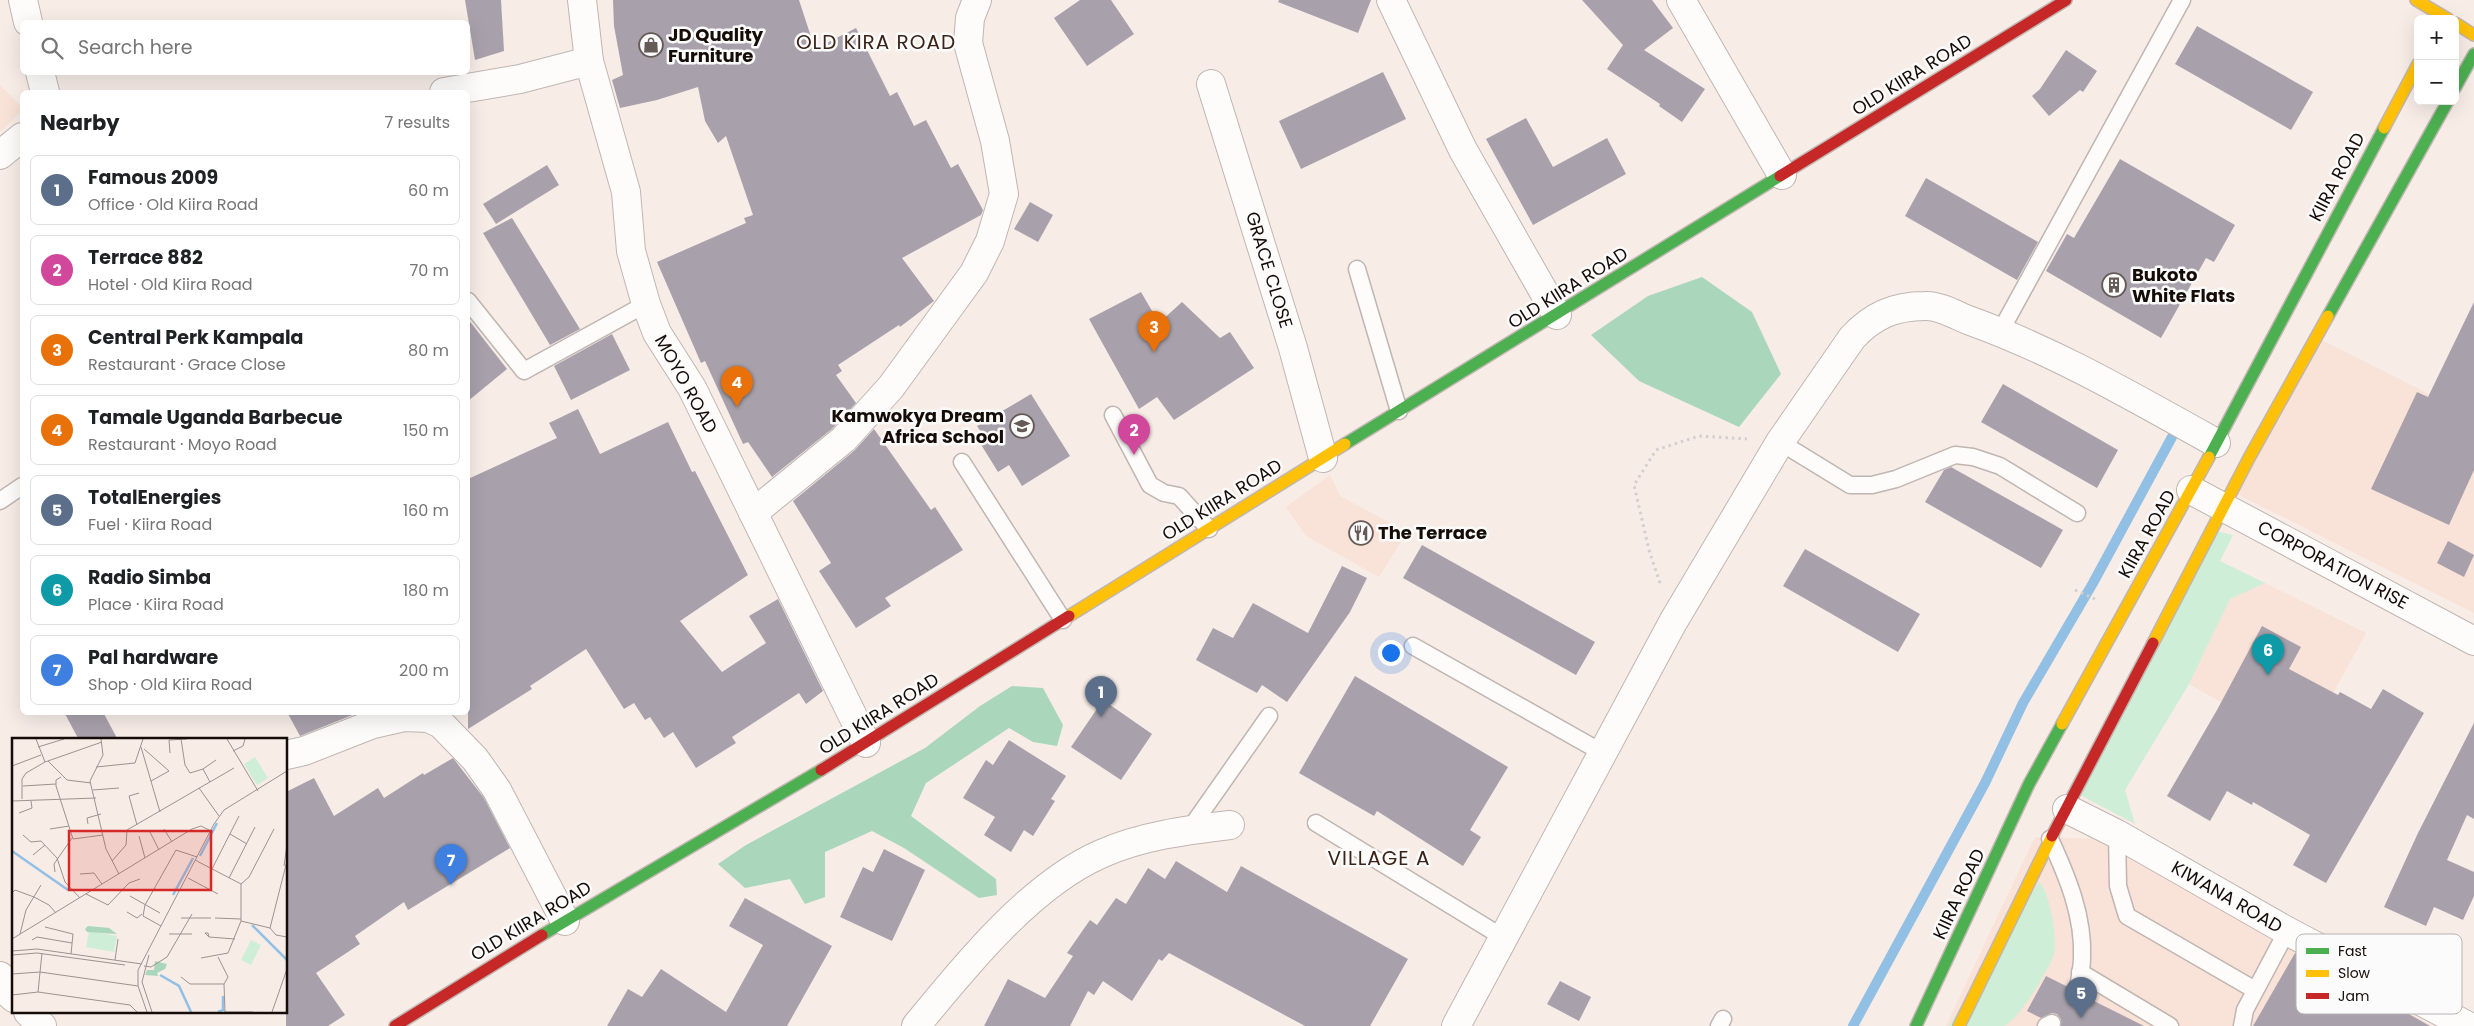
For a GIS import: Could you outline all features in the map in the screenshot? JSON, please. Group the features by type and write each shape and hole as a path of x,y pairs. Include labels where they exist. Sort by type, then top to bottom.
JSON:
{"main road":[{"name":"OLD KIIRA ROAD","path":"395,1026 565,921 866,743 1323,458 2066,0"},
{"path":"2416,0 2444,15"},
{"path":"2459,26 2474,35"},
{"path":"2459,81 2474,54"},
{"name":"KIIRA ROAD","path":"1916,1026 2029,784 2191,490 2414,72"},
{"path":"1959,1026 2050,840 2224,507 2446,105"}],"street":[{"path":"23,0 28,20"},
{"name":"MOYO ROAD","path":"582,0 589,61 626,192 631,251 646,304 657,333 692,388 866,743"},
{"path":"752,513 844,439 891,387 958,297 990,241 1004,194 994,142 968,43 970,18 977,0"},
{"path":"1391,0 1463,150 1557,315"},
{"path":"1681,0 1782,175"},
{"path":"456,90 520,79 589,61"},
{"path":"41,75 44,90"},
{"name":"GRACE CLOSE","path":"1211,84 1294,348 1323,458"},
{"path":"0,155 20,139"},
{"path":"1456,1026 1673,622 1780,442 1852,338 1866,323 1883,313 1928,305 2000,332 2065,360 2216,443"},
{"name":"CORPORATION RISE","path":"2191,490 2474,641"},
{"path":"288,755 304,751 373,724 404,717 428,716 441,724 475,759 497,790 565,921"},
{"name":"KIWANA ROAD","path":"2067,809 2117,834 2296,936"},
{"path":"916,1026 1004,926 1037,894 1070,870 1102,853 1189,830 1230,825"},
{"path":"0,976 7,992 12,996"},
{"path":"30,1014 42,1026"},
{"name":"KIWANA ROAD","path":"2445,1014 2468,1026"}],"lane":[{"path":"2000,332 2182,0"},
{"path":"1357,269 1399,412"},
{"path":"470,304 524,371 646,304"},
{"path":"1113,415 1150,485 1164,493 1179,496 1209,529"},
{"path":"1780,442 1850,485 1872,486 1896,479 1955,455 1973,457 2000,466 2077,514"},
{"path":"962,462 1063,620"},
{"path":"0,501 20,487"},
{"path":"1413,646 1603,753"},
{"path":"1189,830 1269,716"},
{"path":"1316,823 1504,938"},
{"path":"2117,834 2118,886 2128,916 2255,990"},
{"path":"2050,840 2071,884 2082,957 2077,992"},
{"path":"2242,1026 2245,1010 2286,931"},
{"path":"2080,972 2170,1026"}],"path":[{"path":"1673,622 1649,550 1634,486 1647,464 1656,450 1699,436 1780,442"},
{"path":"2075,590 2094,599"}],"shaded area":[{"path":"0,85 20,106 20,113 0,132"},
{"path":"2312,335 2474,417 2474,613 2231,491"},
{"path":"1330,475 1340,496 1407,532 1379,577 1306,536 1286,507"},
{"path":"2265,583 2366,633 2303,748 2189,684 2230,599"},
{"path":"2035,837 2100,839 2296,949 2296,1014 2411,1014 2432,1026 1946,1026"}],"green space":[{"path":"1702,277 1752,312 1781,374 1739,427 1639,381 1591,335 1648,296"},
{"path":"2215,531 2233,535 2220,561 2265,583 2230,599 2189,684 2125,790 2135,824 2080,795"},
{"path":"1012,686 1043,688 1063,725 1057,746 1033,742 1009,728 926,783 911,816 996,879 997,895 979,898 904,848 872,831 825,852 825,897 805,904 790,879 745,888 718,864 746,845 925,748 980,706"},
{"path":"2039,882 2050,906 2055,950 2039,984 2017,1015 2004,1026 1949,1026"}],"building":[{"path":"465,0 501,0 504,51 475,60 470,20 468,20"},
{"path":"613,0 799,0 815,49 856,28 890,96 897,92 914,126 926,120 951,168 958,164 983,210 981,215 902,258 934,301 900,327 899,325 838,365 842,371 836,375 856,403 833,428 772,477 748,442 743,444 705,361 701,363 657,262 746,223 744,218 753,215 726,136 718,143 705,121 698,87 657,100 620,108 612,80 623,75 614,26"},
{"path":"1080,0 1111,0 1134,34 1087,66 1054,18"},
{"path":"1279,0 1371,0 1358,33 1278,2"},
{"path":"1582,0 1652,0 1673,28 1644,50 1705,89 1682,122 1659,106 1660,104 1607,69 1623,45"},
{"path":"2197,26 2313,92 2291,130 2175,64"},
{"path":"2066,50 2097,71 2083,92 2080,90 2049,116 2032,96 2040,89"},
{"path":"1383,72 1406,119 1301,169 1279,121"},
{"path":"1526,118 1553,167 1607,138 1626,174 1533,225 1486,139"},
{"path":"2120,159 2235,225 2214,262 2206,258 2161,338 2046,271 2067,234 2074,238"},
{"path":"547,165 559,185 496,224 483,204"},
{"path":"1926,178 2038,242 2017,280 1905,216"},
{"path":"1030,202 1053,215 1038,242 1014,229"},
{"path":"512,218 580,329 550,345 483,233"},
{"path":"1141,292 1159,323 1182,302 1220,338 1230,332 1254,368 1174,420 1157,397 1139,409 1089,319"},
{"path":"2474,302 2474,470 2449,525 2371,489 2417,392 2428,397"},
{"path":"470,322 507,369 470,399"},
{"path":"612,334 630,370 571,400 554,366"},
{"path":"2003,384 2118,450 2097,488 1981,422"},
{"path":"1031,394 1070,456 1022,486 1009,465 998,472 977,438 983,435 977,426"},
{"path":"578,409 600,454 668,422 692,472 695,471 748,575 680,621 722,672 766,643 749,616 778,599 823,691 806,704 799,693 732,737 736,743 696,768 673,732 664,738 650,717 645,720 634,703 624,709 586,649 530,686 532,689 468,729 468,715 470,715 470,478 557,438 549,423"},
{"path":"874,429 931,510 935,507 963,550 885,598 891,606 856,628 819,571 831,563 793,501 854,451"},
{"path":"1951,467 2063,530 2041,568 1925,502 1944,470"},
{"path":"2448,541 2474,555 2464,577 2437,563"},
{"path":"1422,545 1595,642 1576,675 1403,578"},
{"path":"1805,549 1920,614 1898,652 1783,586"},
{"path":"1342,566 1367,578 1350,612 1287,702 1262,685 1257,693 1196,660 1213,628 1233,638 1253,603 1308,633"},
{"path":"2262,626 2301,647 2289,669 2338,695 2340,692 2371,709 2383,689 2424,713 2326,883 2293,865 2310,835 2253,802 2252,805 2227,791 2210,821 2167,796 2217,710"},
{"path":"1355,676 1508,767 1470,830 1481,837 1463,866 1377,811 1374,816 1299,773"},
{"path":"1103,700 1152,734 1121,780 1071,747"},
{"path":"66,715 105,715 117,738 78,738"},
{"path":"289,715 352,715 300,736"},
{"path":"2474,723 2474,819 2467,815 2447,860 2474,872 2474,896 2463,920 2434,907 2426,926 2384,907 2418,833"},
{"path":"1009,740 1066,776 1051,799 1055,801 1033,836 1024,830 1011,852 984,835 995,817 963,798 986,760 993,765"},
{"path":"453,758 484,798 510,848 408,910 404,902 355,936 360,944 316,973 345,1015 328,1026 286,1026 286,1014 288,1014 288,791 314,778 334,816 378,788 384,798 423,773 424,775"},
{"path":"884,849 925,870 892,941 840,917 863,867 873,872"},
{"path":"1176,861 1227,892 1241,866 1408,959 1370,1026 1305,1026 1169,953 1162,961 1159,959 1132,1001 1103,981 1094,995 1088,991 1070,1026 984,1026 1008,979 1045,998 1073,956 1067,953 1090,920 1097,925 1116,898 1126,904 1148,868 1165,879"},
{"path":"745,898 832,946 787,1026 607,1026 628,989 642,997 661,969 726,1012 763,945 729,926"},
{"path":"2295,953 2296,1014 2409,1014 2430,1026 2253,1026"},
{"path":"2046,976 2068,987 2067,995 2071,1000 2080,1002 2086,997 2144,1026 2061,1026 2061,1019 2057,1014 2052,1013 2041,1018 2027,1011"},
{"path":"1560,981 1591,997 1579,1021 1547,1004"}],"waterway":[{"path":"1853,1026 1985,783 2023,703 2093,583 2172,437"}],"traffic: fast":[{"path":"2459,81 2474,54"},
{"path":"2328,316 2446,105"},
{"path":"2209,457 2384,128"},
{"path":"1345,444 1780,176"},
{"path":"1916,1026 2029,784 2062,724"},
{"path":"542,935 821,770"}],"traffic: slow":[{"path":"2416,0 2441,15"},
{"path":"2459,26 2474,35"},
{"path":"2384,128 2414,72"},
{"path":"2153,643 2249,458 2328,316"},
{"path":"1069,616 1345,444"},
{"path":"2062,724 2209,457"},
{"path":"1959,1026 2052,836"}],"traffic: jam":[{"path":"1780,176 2066,0"},
{"path":"821,770 1069,616"},
{"path":"2052,836 2153,643"},
{"path":"395,1026 542,935"}],"place":[{"name":"JD Quality Furniture","path":"651,45"},
{"name":"Bukoto White Flats","path":"2114,285"},
{"name":"Central Perk Kampala","path":"1154,352"},
{"name":"Tamale Uganda Barbecue","path":"737,407"},
{"name":"Kamwokya Dream Africa School","path":"1022,426"},
{"name":"Terrace 882","path":"1134,455"},
{"name":"The Terrace","path":"1361,533"},
{"name":"Radio Simba","path":"2268,675"},
{"name":"Famous 2009","path":"1101,717"},
{"name":"Pal hardware","path":"451,885"},
{"name":"TotalEnergies","path":"2081,1018"}],"district":[{"name":"OLD KIRA ROAD","path":"876,42"},
{"name":"VILLAGE A","path":"1379,858"}]}
